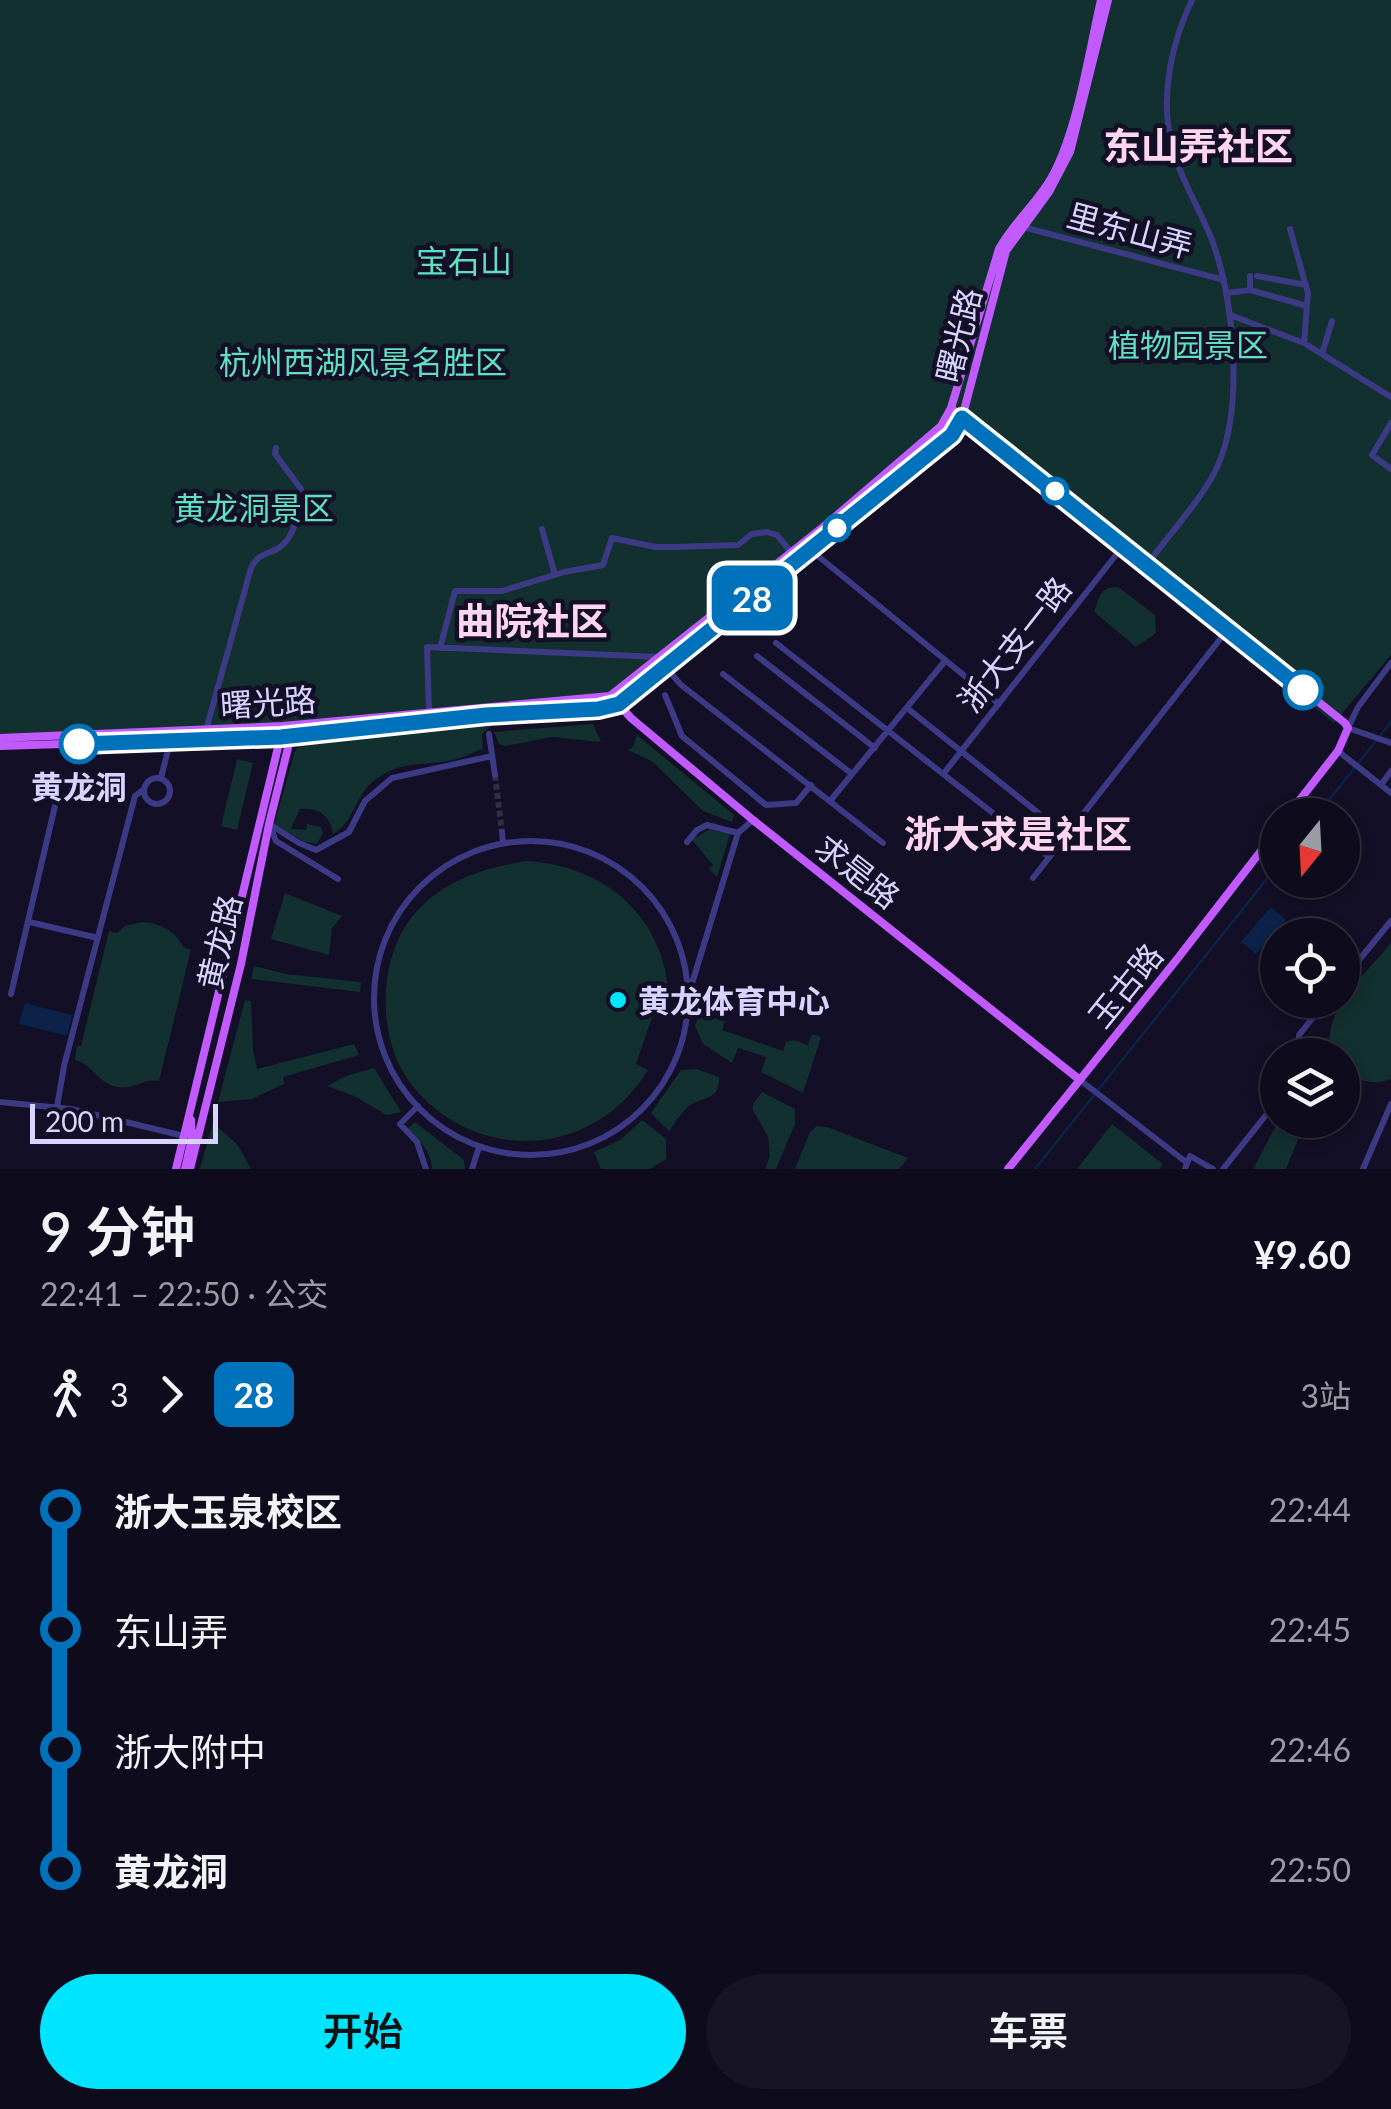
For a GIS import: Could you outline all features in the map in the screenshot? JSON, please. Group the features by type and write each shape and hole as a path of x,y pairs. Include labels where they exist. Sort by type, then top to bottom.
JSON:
{"main road":[{"name":"曙光路","path":"0,746 285,737 619,704 952,435 962,418 1006,251 1049,192 1070,152 1105,0"},
{"name":"曙光路","path":"0,738 283,726 610,696 941,426 952,408 1000,248 1054,173 1066,146 1105,0"},
{"path":"952,408 1348,728 1338,751 1301,798"},
{"name":"求是路","path":"610,696 752,820 1084,1084"},
{"path":"283,726 285,737"},
{"name":"黄龙路","path":"187,1169 239,972 285,737"},
{"name":"黄龙路","path":"176,1169 285,737"},
{"name":"玉古路","path":"1008,1169 1084,1084 1260,853"},
{"path":"225,970 233,964 239,972"},
{"path":"187,1169 192,1140 190,1115"}],"street":[{"path":"1147,565 1217,469 1228,435 1230,316 1225,280 1171,143 1168,118 1168,86 1178,30 1192,0"},
{"name":"里东山弄","path":"1022,227 1225,280"},
{"path":"1290,229 1306,285 1304,343"},
{"path":"1250,290 1254,276 1306,285"},
{"path":"1227,293 1250,290 1307,306"},
{"path":"1230,316 1304,343 1391,398"},
{"path":"1322,354 1332,321"},
{"path":"1391,423 1372,455 1391,469"},
{"path":"205,731 250,568 260,556 287,542 293,529 301,489 274,454 276,448"},
{"path":"542,528 554,576"},
{"path":"440,648 455,590 502,591 602,566 612,538 656,547 709,546 738,544 752,534 767,532 777,535 791,552"},
{"path":"802,543 998,704"},
{"name":"浙大支一路","path":"944,773 1123,546"},
{"path":"1033,878 1228,629"},
{"path":"776,644 1049,857"},
{"path":"429,711 428,648 662,656"},
{"path":"757,656 874,748"},
{"path":"830,801 945,661"},
{"path":"1380,737 1348,728 1391,663"},
{"path":"667,668 680,684 884,843"},
{"path":"723,674 852,774"},
{"path":"666,695 682,736 766,805 796,803 811,785"},
{"path":"907,708 1066,835"},
{"path":"489,734 495,774"},
{"path":"160,778 170,742"},
{"path":"1338,751 1391,793"},
{"path":"269,824 298,844 316,850 348,832 365,802 392,778 492,756"},
{"path":"1381,785 1391,771"},
{"path":"57,1107 64,1084 64,1066 135,796 152,778 160,778 170,786 170,795 165,802 152,804 144,789"},
{"path":"11,994 58,792"},
{"path":"688,997 684,954 668,922 633,878 604,859 546,842 503,843 465,856 420,887 397,916 379,955 374,994 377,1036 396,1078 418,1106 452,1134 480,1147 515,1155 570,1150 626,1126 644,1109 676,1056 688,997 738,833 752,820"},
{"path":"269,824 276,842 338,880"},
{"path":"687,842 702,827 714,825 738,833"},
{"path":"502,832 503,843"},
{"path":"1360,959 1391,921"},
{"path":"29,922 98,938"},
{"path":"1084,1084 1186,1163 1194,1156 1213,1169"},
{"path":"0,1102 57,1107 184,1136"},
{"path":"1363,1169 1391,1104"},
{"path":"418,1106 400,1124 417,1142 426,1169"},
{"path":"1223,1169 1260,1123"},
{"path":"472,1169 480,1147"}],"green space":[{"name":"杭州西湖风景名胜区","path":"0,0 1391,0 1391,655 1334,723 952,420 937,438 669,661 608,702 245,733 0,741"},
{"path":"1118,587 1155,615 1156,633 1136,647 1094,612 1103,591"},
{"path":"484,718 495,723 482,734 483,749 453,760 405,766 386,773 369,785 346,823 333,834 322,814 300,809 291,829 306,830 307,824 321,827 323,833 317,844 305,842 274,825 295,751 303,741"},
{"path":"593,724 601,742 552,737 505,746 499,744 494,732"},
{"path":"637,735 734,815 732,822 703,811 653,762 628,750"},
{"path":"237,759 253,763 237,830 221,826"},
{"path":"710,829 730,834 717,877 709,869 713,865 692,840"},
{"path":"526,861 574,870 615,891 632,906 657,945 669,999 668,1017 654,1012 636,1064 648,1070 625,1099 599,1120 568,1134 536,1141 504,1139 472,1130 442,1114 415,1089 393,1048 386,1000 394,951 404,929 428,900 467,877"},
{"path":"285,893 342,916 332,928 329,955 271,939"},
{"path":"143,922 166,929 191,950 159,1081 117,1087 75,1060 77,1046 81,1046 109,931 117,933 125,926"},
{"path":"1391,943 1391,1079 1360,1079 1360,1038 1329,1038 1334,1018 1360,1018 1360,979"},
{"path":"254,966 286,974 361,982 360,992 251,979"},
{"path":"707,988 716,992 708,1016 725,1021 722,1030 783,1051 786,1042 794,1040 808,1045 812,1034 821,1037 803,1093 761,1072 766,1057 738,1048 732,1063 703,1044 695,1026"},
{"path":"245,1000 251,1001 257,1069 354,1044 359,1055 283,1077 284,1084 252,1099 218,1102"},
{"path":"374,1068 401,1112 387,1115 327,1086"},
{"path":"696,1069 719,1077 717,1089 712,1096 689,1106 669,1131 651,1113 681,1070"},
{"path":"762,1092 795,1109 795,1124 776,1169 765,1169 770,1156 768,1137 753,1110"},
{"path":"642,1120 666,1139 666,1159 650,1169 601,1169 594,1152 620,1140"},
{"path":"415,1122 464,1160 465,1169 432,1169 421,1142 408,1129"},
{"path":"213,1123 237,1144 251,1169 200,1169"},
{"path":"1112,1124 1163,1164 1160,1169 1077,1169"},
{"path":"817,1126 908,1158 899,1169 795,1169 810,1132"},
{"path":"1269,1138 1299,1138 1286,1169 1253,1169"}],"water":[{"path":"1271,907 1284,918 1262,918"},
{"path":"1260,920 1260,949 1256,954 1241,942"},
{"path":"25,1003 72,1015 67,1036 19,1024"}],"waterway":[{"path":"1331,798 1391,722"},
{"path":"1035,1169 1260,888"}],"tunnel":[{"path":"495,775 502,832"}],"bus line":[{"name":"28","path":"79,744 281,737 619,704 952,435 962,418 1303,690"}],"place":[{"name":"黄龙洞","path":"79,744"},
{"name":"黄龙体育中心","path":"618,1000"}],"district":[{"name":"东山弄社区","path":"1198,145"},
{"name":"曲院社区","path":"532,620"},
{"name":"浙大求是社区","path":"1018,833"}],"park label":[{"name":"宝石山","path":"464,260"},
{"name":"植物园景区","path":"1188,344"},
{"name":"黄龙洞景区","path":"254,507"}]}
